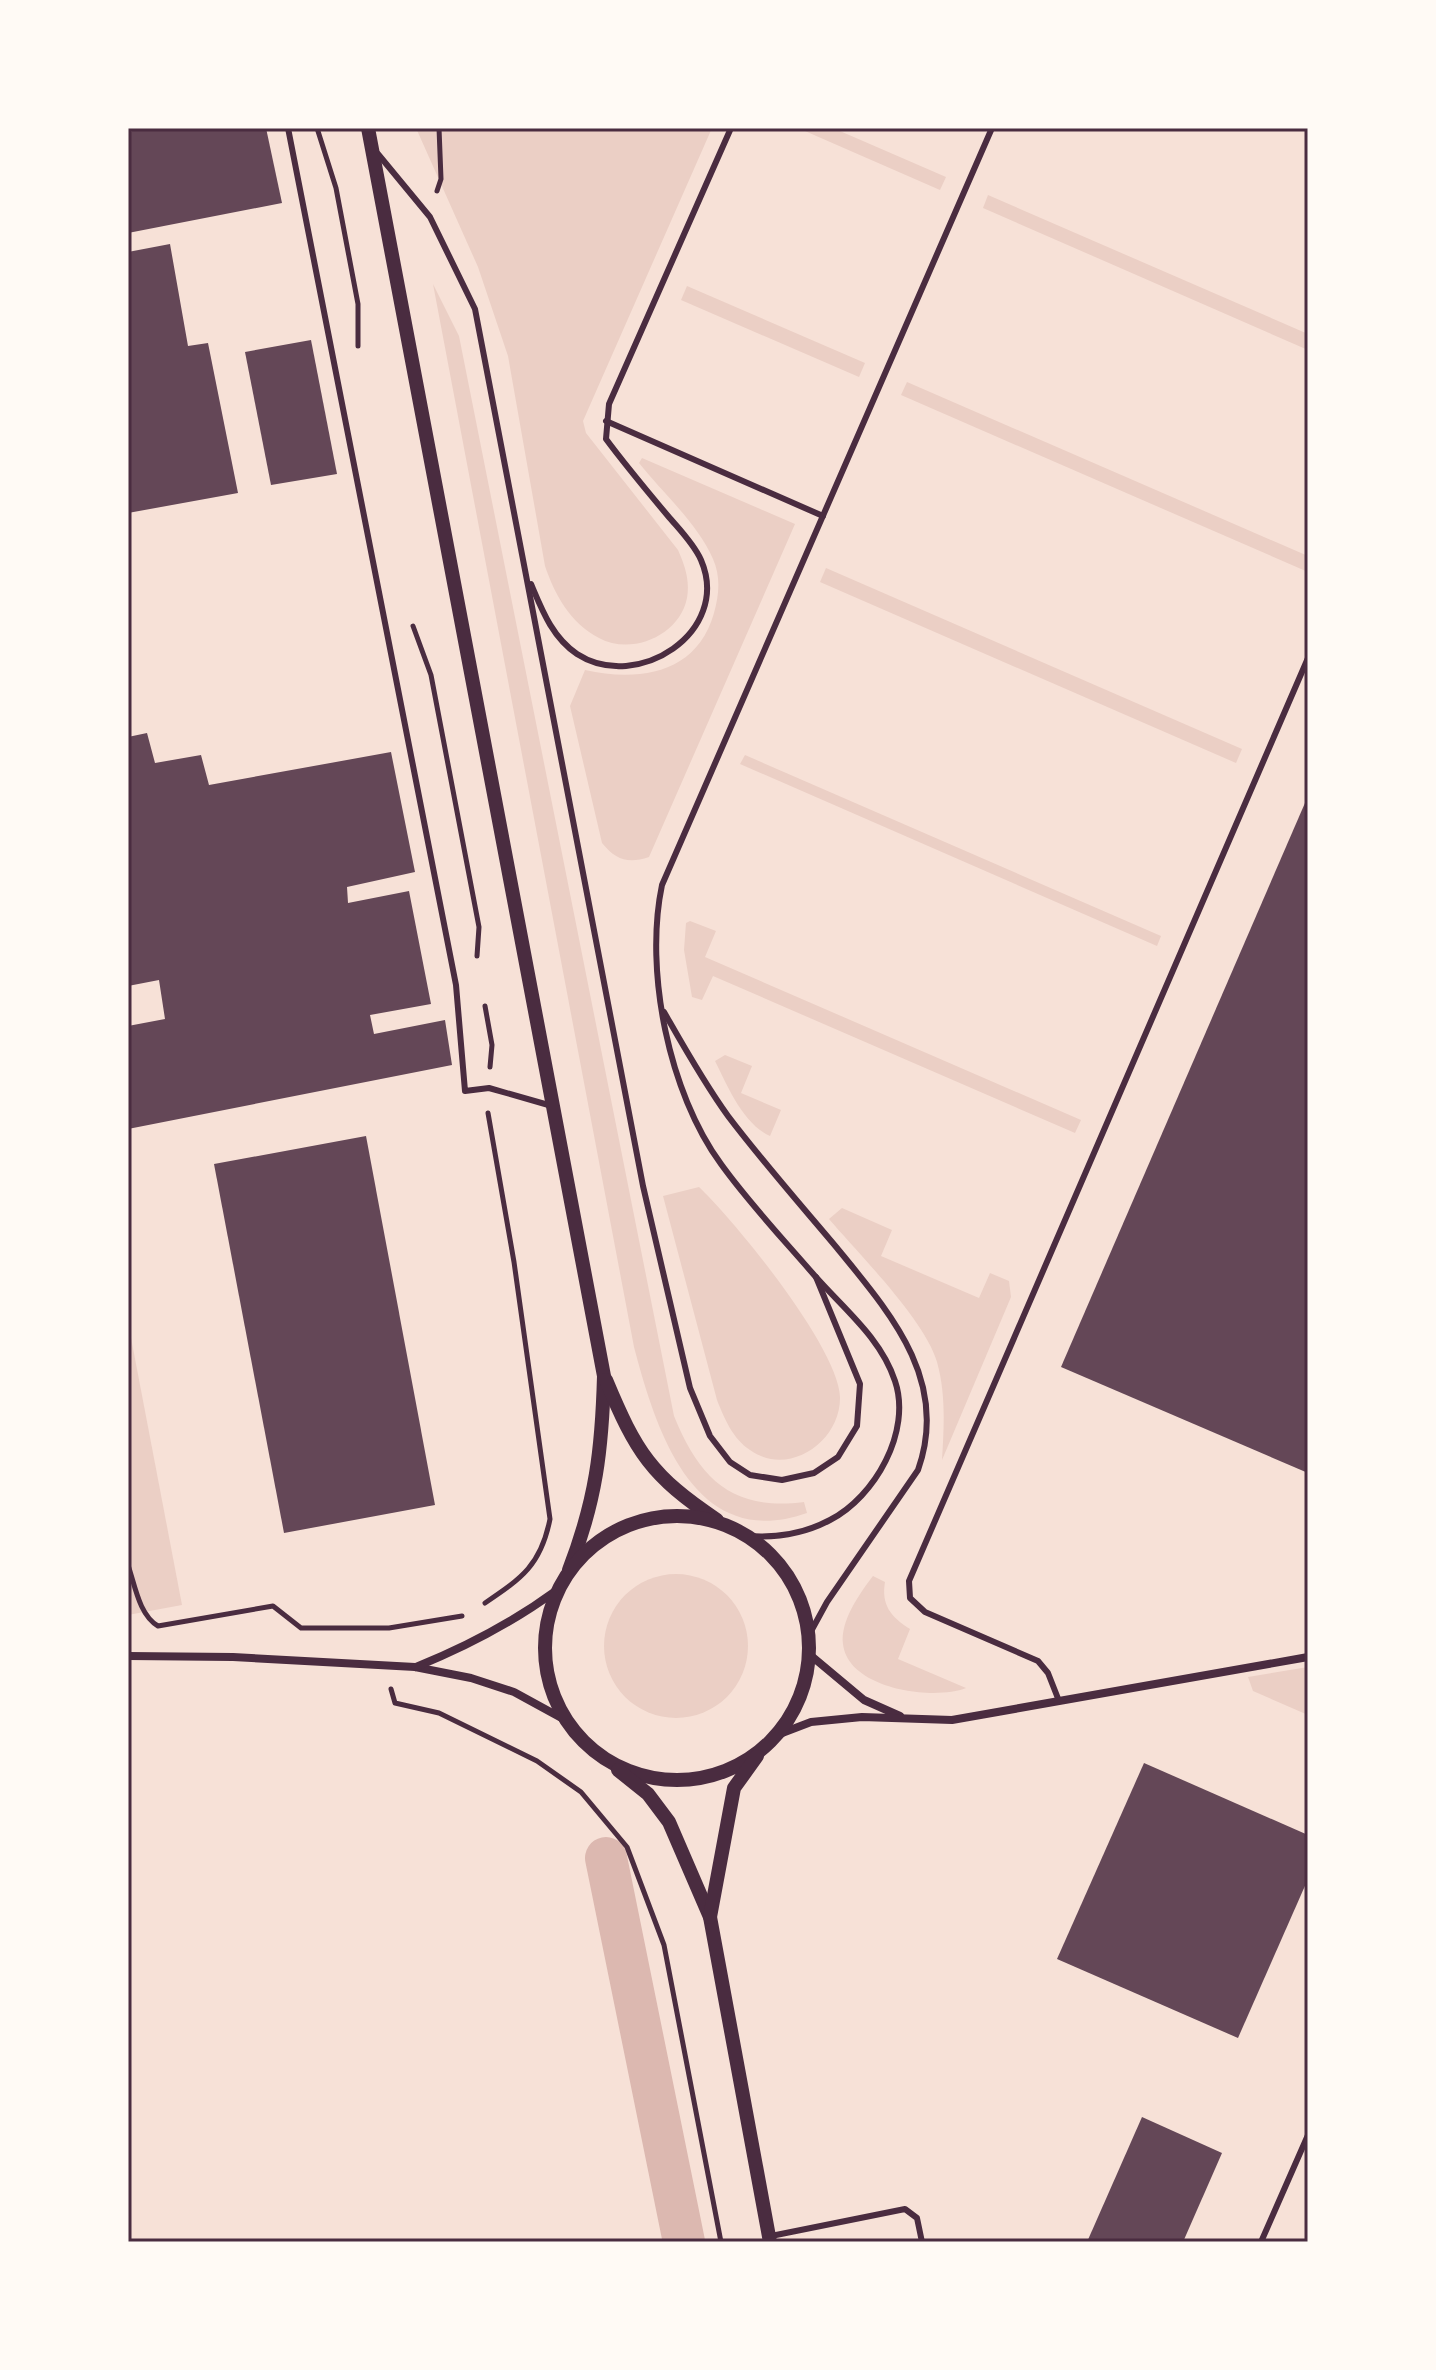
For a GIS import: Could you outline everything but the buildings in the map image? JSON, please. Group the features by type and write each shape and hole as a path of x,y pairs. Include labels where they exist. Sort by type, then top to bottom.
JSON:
{"street":[{"path":"368,128 604,1376 631,1440 658,1474 684,1498 748,1536 771,1555 790,1578 802,1606 809,1635 805,1684 794,1710 777,1735 732,1768 700,1778 666,1779 633,1772 603,1757"},
{"path":"567,1721 552,1690 545,1657 547,1622 557,1590 569,1570 588,1521 597,1486 604,1376"},
{"path":"569,1570 600,1539 639,1521 682,1516 724,1524"},
{"path":"415,1667 475,1643 513,1622 557,1590"},
{"path":"809,1654 864,1700 904,1718"},
{"path":"128,1656 233,1657 415,1667 471,1678 514,1692 567,1721 603,1757 648,1794 669,1822 710,1917 769,2239"},
{"path":"777,1735 811,1722 904,1718 952,1720 1308,1657"},
{"path":"710,1917 726,1815 734,1788 760,1750"}],"lane":[{"path":"288,128 456,985 465,1091 489,1088 554,1106"},
{"path":"525,570 547,623 577,654 590,661 623,665 661,658 684,641 698,621 707,596 701,560 606,439 606,421 609,404 731,128"},
{"path":"748,1536 767,1537 800,1532 841,1513 862,1495 879,1471 898,1426 896,1384 874,1340 719,1162 682,1088 660,1005 655,954 656,917 662,885 992,128"},
{"path":"371,147 430,217 475,309 643,1186 690,1388 710,1436 730,1462 750,1475 782,1480 814,1473 838,1457 857,1426 860,1384 816,1277"},
{"path":"606,421 823,516"},
{"path":"1059,1701 1048,1673 1038,1661 925,1612 910,1598 909,1581 1308,658"},
{"path":"660,1005 727,1115 894,1317 915,1356 927,1398 925,1451 918,1470 827,1602 809,1635"},
{"path":"1261,2242 1308,2135"},
{"path":"769,2239 905,2209 917,2218 922,2242"}],"path":[{"path":"430,217 441,179 439,128"},
{"path":"477,1609 523,1575 545,1545 550,1519 534,1405"},
{"path":"128,1565 144,1612 148,1620 158,1626 273,1606 301,1628 389,1628 430,1624 467,1613"},
{"path":"391,1694 395,1703 439,1713 537,1761 581,1792 627,1847 664,1945 721,2242"}],"shaded area":[{"path":"416,128 712,128 583,421 586,433 678,550 685,567 688,591 683,611 665,632 653,639 626,645 599,638 572,616 554,587 545,566 508,356 478,267"},
{"path":"798,128 833,128 946,177 940,190"},
{"path":"988,195 1308,334 1308,350 983,208"},
{"path":"433,284 459,336 674,1416 695,1458 722,1486 739,1496 757,1501 779,1504 804,1502 807,1513 768,1521 735,1516 708,1500 686,1476 669,1447 643,1380 634,1347"},
{"path":"687,286 865,363 859,377 681,300"},
{"path":"907,382 1308,556 1308,572 901,395"},
{"path":"642,458 795,524 649,857 629,860 617,857 602,843 570,706 585,670 626,675 663,669 680,661 706,633 714,613 718,586 716,566 706,546 689,521 639,463"},
{"path":"826,568 1242,749 1236,763 820,582"},
{"path":"745,755 1161,936 1157,946 740,764"},
{"path":"690,921 716,931 705,957 1081,1120 1075,1133 713,976 702,1000 692,997 684,950 686,923"},
{"path":"725,1055 752,1066 741,1093 781,1110 770,1136 752,1123 731,1092 715,1061"},
{"path":"699,1187 783,1287 823,1349 835,1376 840,1397 832,1428 810,1450 796,1457 781,1460 765,1458 750,1450 734,1434 717,1400 663,1196"},
{"path":"842,1208 892,1230 881,1256 979,1298 990,1273 1009,1281 1011,1297 942,1460 943,1398 937,1362 930,1345 905,1307 829,1219"},
{"path":"128,1322 182,1605 128,1615"},
{"path":"676,1574 703,1580 727,1595 742,1619 748,1646 742,1673 727,1697 703,1712 676,1718 649,1712 625,1697 610,1673 604,1646 610,1619 625,1595 649,1580"},
{"path":"873,1576 885,1582 889,1610 910,1629 898,1659 966,1688 934,1693 894,1688 860,1672 848,1659 843,1644 845,1626 857,1599"},
{"path":"1308,1667 1308,1715 1253,1691 1248,1677"}],"waterway":[{"path":"606,1858 684,2242"}]}
